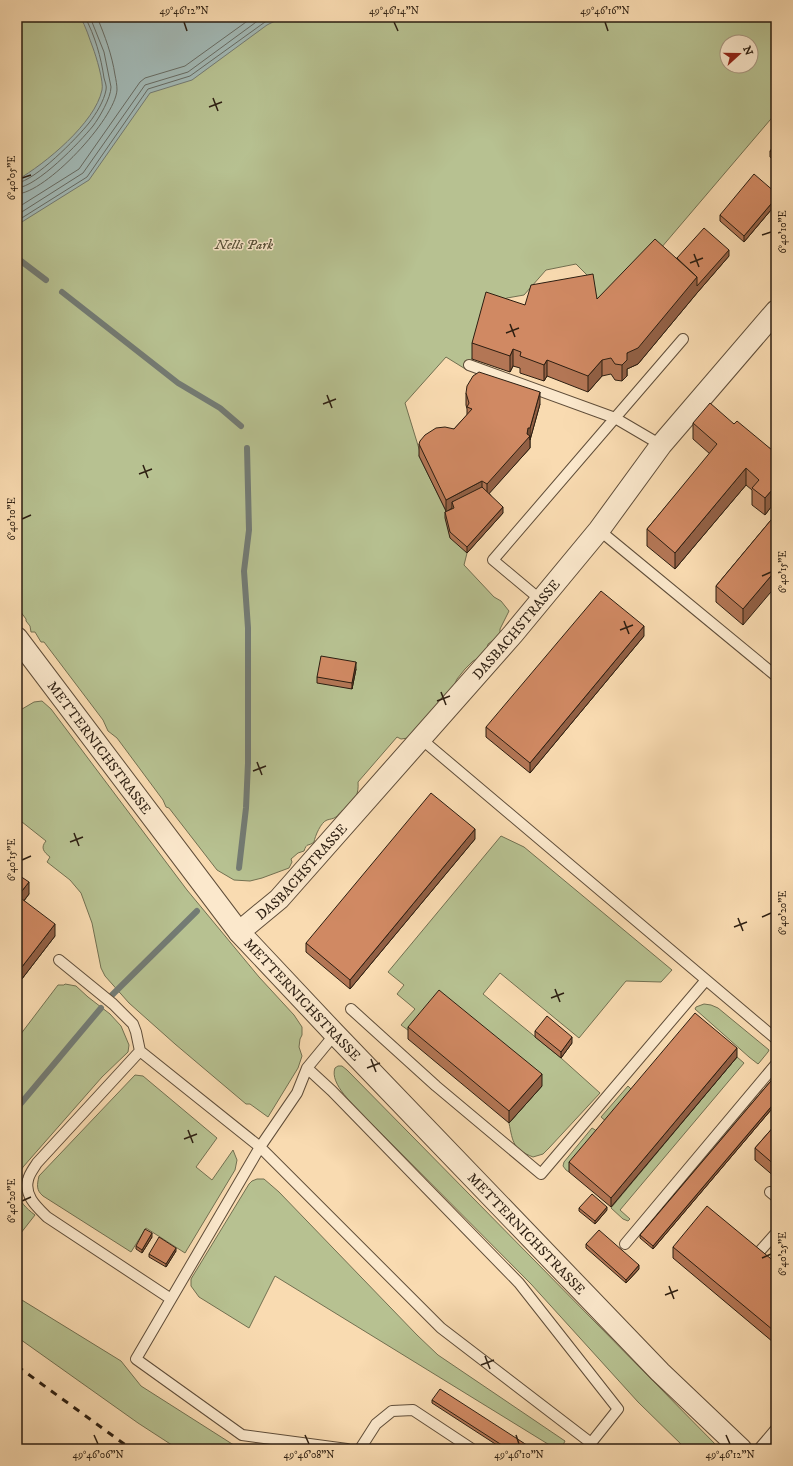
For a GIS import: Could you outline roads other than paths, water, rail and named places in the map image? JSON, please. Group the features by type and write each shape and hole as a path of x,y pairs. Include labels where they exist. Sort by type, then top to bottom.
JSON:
{"street":[{"name":"DASBACHSTRASSE","path":"239,932 279,899 542,601 599,530 661,445 776,310"},
{"name":"METTERNICHSTRASSE","path":"17,638 239,932 660,1372 741,1449"}],"lane":[{"path":"542,601 493,560 683,339"},
{"path":"470,365 615,418 661,445"},
{"path":"599,530 776,676"},
{"path":"420,738 776,1039"},
{"path":"59,960 113,1004 133,1024 140,1051 260,1148 441,1328 589,1446 618,1409 519,1283 332,1091 307,1068"},
{"path":"352,1009 436,1086 541,1174 706,980"},
{"path":"335,1034 307,1068 297,1093 260,1148 136,1358 242,1434 347,1449"},
{"path":"140,1051 36,1162 28,1179 27,1189 32,1202 47,1218 171,1299"},
{"path":"625,1244 776,1064"},
{"path":"760,1251 776,1233"},
{"path":"360,1449 376,1424 392,1411 413,1410 472,1449"},
{"path":"759,1449 776,1429"}],"water":[{"path":"80,17 283,17 267,25 192,80 150,93 89,180 17,225 17,180 41,164 79,129 90,116 102,90 101,75 96,57 86,28"}],"waterway":[{"path":"17,258 46,280"},
{"path":"62,292 178,383 220,408 241,426"},
{"path":"239,868 246,808 248,763 248,628 244,571 249,530 247,448"},
{"path":"111,996 197,911"},
{"path":"17,1108 101,1008"}],"railway":[{"path":"17,1366 131,1449"}],"park label":[{"name":"Nells Park","path":"244,244"}]}
